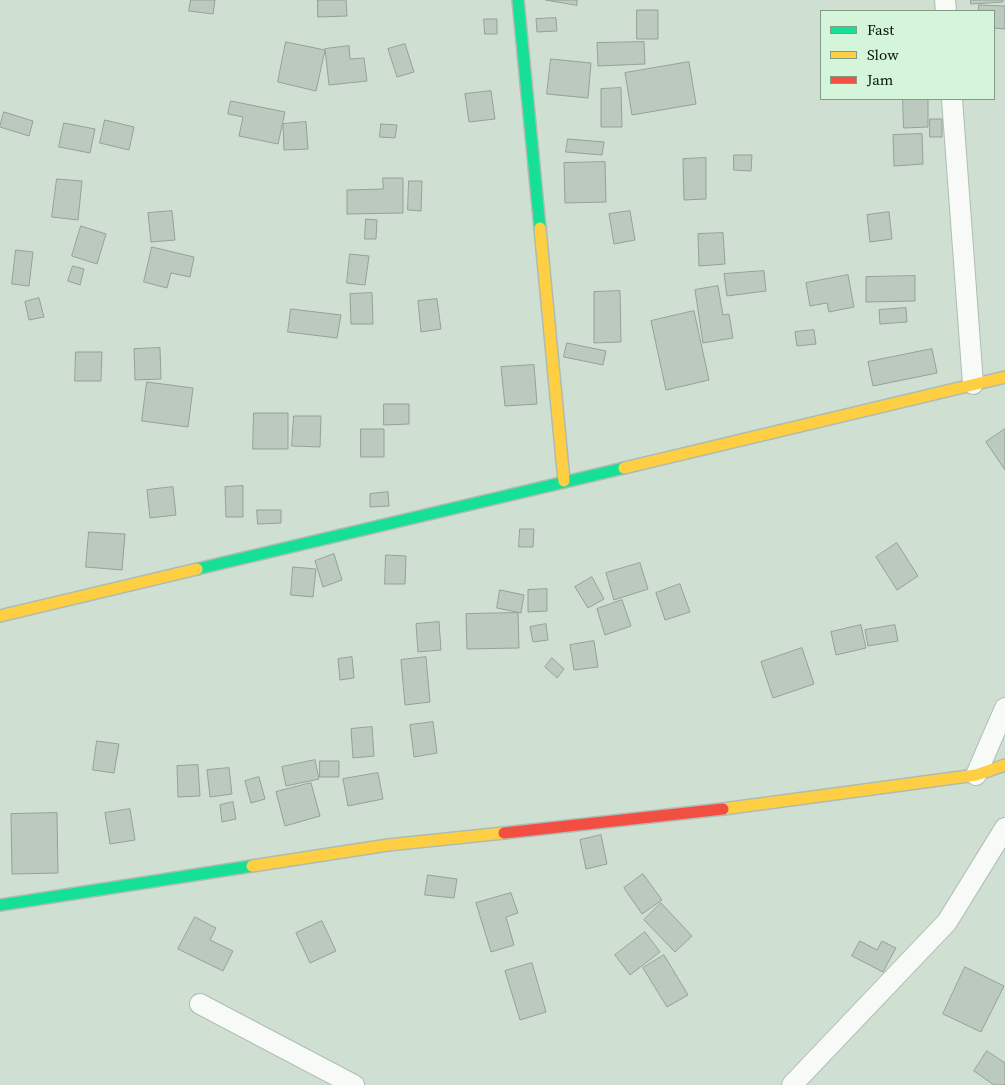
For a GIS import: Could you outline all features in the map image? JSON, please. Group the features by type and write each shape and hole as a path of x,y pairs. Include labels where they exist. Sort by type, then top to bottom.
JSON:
{"street":[{"path":"518,0 564,482"},
{"path":"952,100 973,384"},
{"path":"0,616 1005,377"},
{"path":"976,775 1005,708"},
{"path":"0,904 388,845 731,808 976,775 1005,765"},
{"path":"792,1085 947,922 1005,828"},
{"path":"200,1004 354,1085"}],"building":[{"path":"191,0 215,0 213,14 189,11"},
{"path":"318,0 346,0 347,16 318,17"},
{"path":"546,0 577,0 577,5"},
{"path":"971,0 1003,0 1003,2 971,4"},
{"path":"979,5 1005,6 1005,29 995,28 995,10 979,10"},
{"path":"637,10 658,10 658,39 637,39"},
{"path":"556,18 557,31 537,32 536,19"},
{"path":"484,19 497,19 497,34 485,34"},
{"path":"286,42 325,50 316,91 278,82"},
{"path":"644,42 645,64 598,66 597,43"},
{"path":"405,44 414,72 397,77 388,49"},
{"path":"349,46 350,59 364,58 367,81 329,85 325,49"},
{"path":"551,59 591,63 588,98 547,94"},
{"path":"689,62 696,104 632,115 625,73"},
{"path":"621,88 622,127 601,127 601,89"},
{"path":"491,91 495,119 469,122 465,94"},
{"path":"903,100 928,100 928,127 904,128"},
{"path":"231,101 285,112 278,144 239,136 243,117 228,114"},
{"path":"4,112 33,121 29,136 0,127"},
{"path":"930,119 942,119 942,137 930,137"},
{"path":"105,120 134,127 129,150 100,143"},
{"path":"306,122 308,149 284,150 283,124"},
{"path":"64,123 95,129 90,153 59,147"},
{"path":"381,124 397,125 395,138 380,137"},
{"path":"922,134 923,164 894,166 893,135"},
{"path":"568,139 604,142 602,155 566,152"},
{"path":"734,155 752,155 751,171 734,170"},
{"path":"706,158 706,199 684,200 683,159"},
{"path":"605,162 606,202 565,203 564,163"},
{"path":"383,178 403,178 403,213 347,214 347,190 383,189"},
{"path":"57,179 82,181 78,220 52,217"},
{"path":"409,181 422,181 421,211 408,210"},
{"path":"172,211 175,240 151,242 148,213"},
{"path":"630,211 635,240 614,244 609,214"},
{"path":"889,212 892,239 870,242 867,215"},
{"path":"366,219 377,220 376,239 365,239"},
{"path":"81,226 106,234 97,264 72,256"},
{"path":"723,233 725,264 699,266 698,234"},
{"path":"152,247 194,257 190,277 171,273 167,288 144,282"},
{"path":"16,250 33,252 29,286 12,284"},
{"path":"350,254 369,256 365,285 347,283"},
{"path":"73,266 84,269 80,285 68,281"},
{"path":"764,271 766,291 727,296 724,274"},
{"path":"848,275 854,307 829,312 827,303 810,306 806,283"},
{"path":"915,276 915,301 866,302 866,277"},
{"path":"718,286 723,315 729,314 733,338 703,343 695,290"},
{"path":"620,291 621,342 594,343 594,292"},
{"path":"372,293 373,324 351,324 350,294"},
{"path":"39,298 44,317 29,320 25,302"},
{"path":"437,299 441,329 421,332 418,301"},
{"path":"906,308 907,322 880,324 879,310"},
{"path":"291,309 341,315 337,338 288,332"},
{"path":"694,311 709,380 666,390 651,321"},
{"path":"814,330 816,344 797,346 795,332"},
{"path":"567,343 606,351 603,365 564,357"},
{"path":"160,348 161,379 135,380 134,349"},
{"path":"932,349 937,373 873,386 868,362"},
{"path":"76,352 102,352 101,381 75,381"},
{"path":"534,365 537,404 505,406 501,367"},
{"path":"147,382 193,388 188,427 142,421"},
{"path":"384,404 409,404 409,424 384,425"},
{"path":"254,413 288,413 288,449 253,449"},
{"path":"294,416 321,416 320,447 292,446"},
{"path":"361,429 384,429 384,457 361,457"},
{"path":"1005,429 1005,470 986,442"},
{"path":"243,486 243,517 226,517 225,487"},
{"path":"173,487 176,515 150,518 147,490"},
{"path":"388,492 389,506 370,507 370,494"},
{"path":"257,510 281,510 281,523 258,524"},
{"path":"520,529 534,529 533,547 519,547"},
{"path":"89,532 125,534 122,570 86,567"},
{"path":"897,543 918,576 897,590 876,557"},
{"path":"334,554 342,580 323,587 315,561"},
{"path":"386,555 406,556 405,584 385,584"},
{"path":"640,563 648,589 614,600 606,573"},
{"path":"293,567 316,569 313,597 291,595"},
{"path":"592,577 604,599 588,608 575,587"},
{"path":"680,584 690,612 665,620 656,593"},
{"path":"547,589 547,611 528,612 528,590"},
{"path":"500,590 524,595 521,613 497,608"},
{"path":"622,600 631,626 605,635 597,609"},
{"path":"518,613 519,648 467,649 466,614"},
{"path":"439,622 441,650 418,652 416,624"},
{"path":"546,624 548,640 533,642 530,627"},
{"path":"861,625 866,648 836,655 831,632"},
{"path":"895,625 898,641 868,646 865,630"},
{"path":"594,641 598,667 574,670 570,645"},
{"path":"802,648 814,684 773,698 761,662"},
{"path":"352,657 354,678 340,680 338,659"},
{"path":"426,657 430,702 405,705 401,660"},
{"path":"552,658 564,669 557,678 545,667"},
{"path":"433,722 437,753 414,757 410,725"},
{"path":"372,727 374,756 353,758 351,729"},
{"path":"97,741 119,744 114,773 93,770"},
{"path":"315,760 319,779 286,786 282,767"},
{"path":"320,761 339,761 339,777 320,777"},
{"path":"198,765 200,796 178,797 177,766"},
{"path":"229,768 232,794 210,797 207,770"},
{"path":"378,773 383,799 348,806 343,779"},
{"path":"259,777 265,799 251,803 245,781"},
{"path":"311,783 320,816 285,826 276,792"},
{"path":"233,802 236,819 222,822 220,805"},
{"path":"130,809 135,840 110,844 105,813"},
{"path":"57,813 58,873 12,874 11,814"},
{"path":"601,835 607,864 586,869 580,840"},
{"path":"643,874 662,900 642,914 624,888"},
{"path":"428,875 457,879 454,898 425,895"},
{"path":"511,893 518,913 506,917 514,945 491,952 476,903"},
{"path":"661,903 692,936 675,952 644,920"},
{"path":"195,917 216,928 210,940 233,951 223,971 178,949"},
{"path":"322,921 336,951 310,963 296,933"},
{"path":"645,932 660,952 630,975 615,955"},
{"path":"860,941 877,950 882,941 896,948 883,972 852,956"},
{"path":"664,955 688,995 667,1007 643,968"},
{"path":"532,963 546,1012 520,1020 505,971"},
{"path":"965,967 1004,986 981,1032 943,1014"},
{"path":"987,1051 1005,1063 1005,1085 994,1085 974,1071"}],"traffic: fast":[{"path":"518,0 540,228"},
{"path":"197,569 624,468"},
{"path":"0,905 252,866"}],"traffic: slow":[{"path":"540,228 564,481"},
{"path":"624,468 1005,377"},
{"path":"0,616 197,569"},
{"path":"723,809 976,775 1005,765"},
{"path":"252,866 388,845 504,833"}],"traffic: jam":[{"path":"504,833 723,809"}]}
